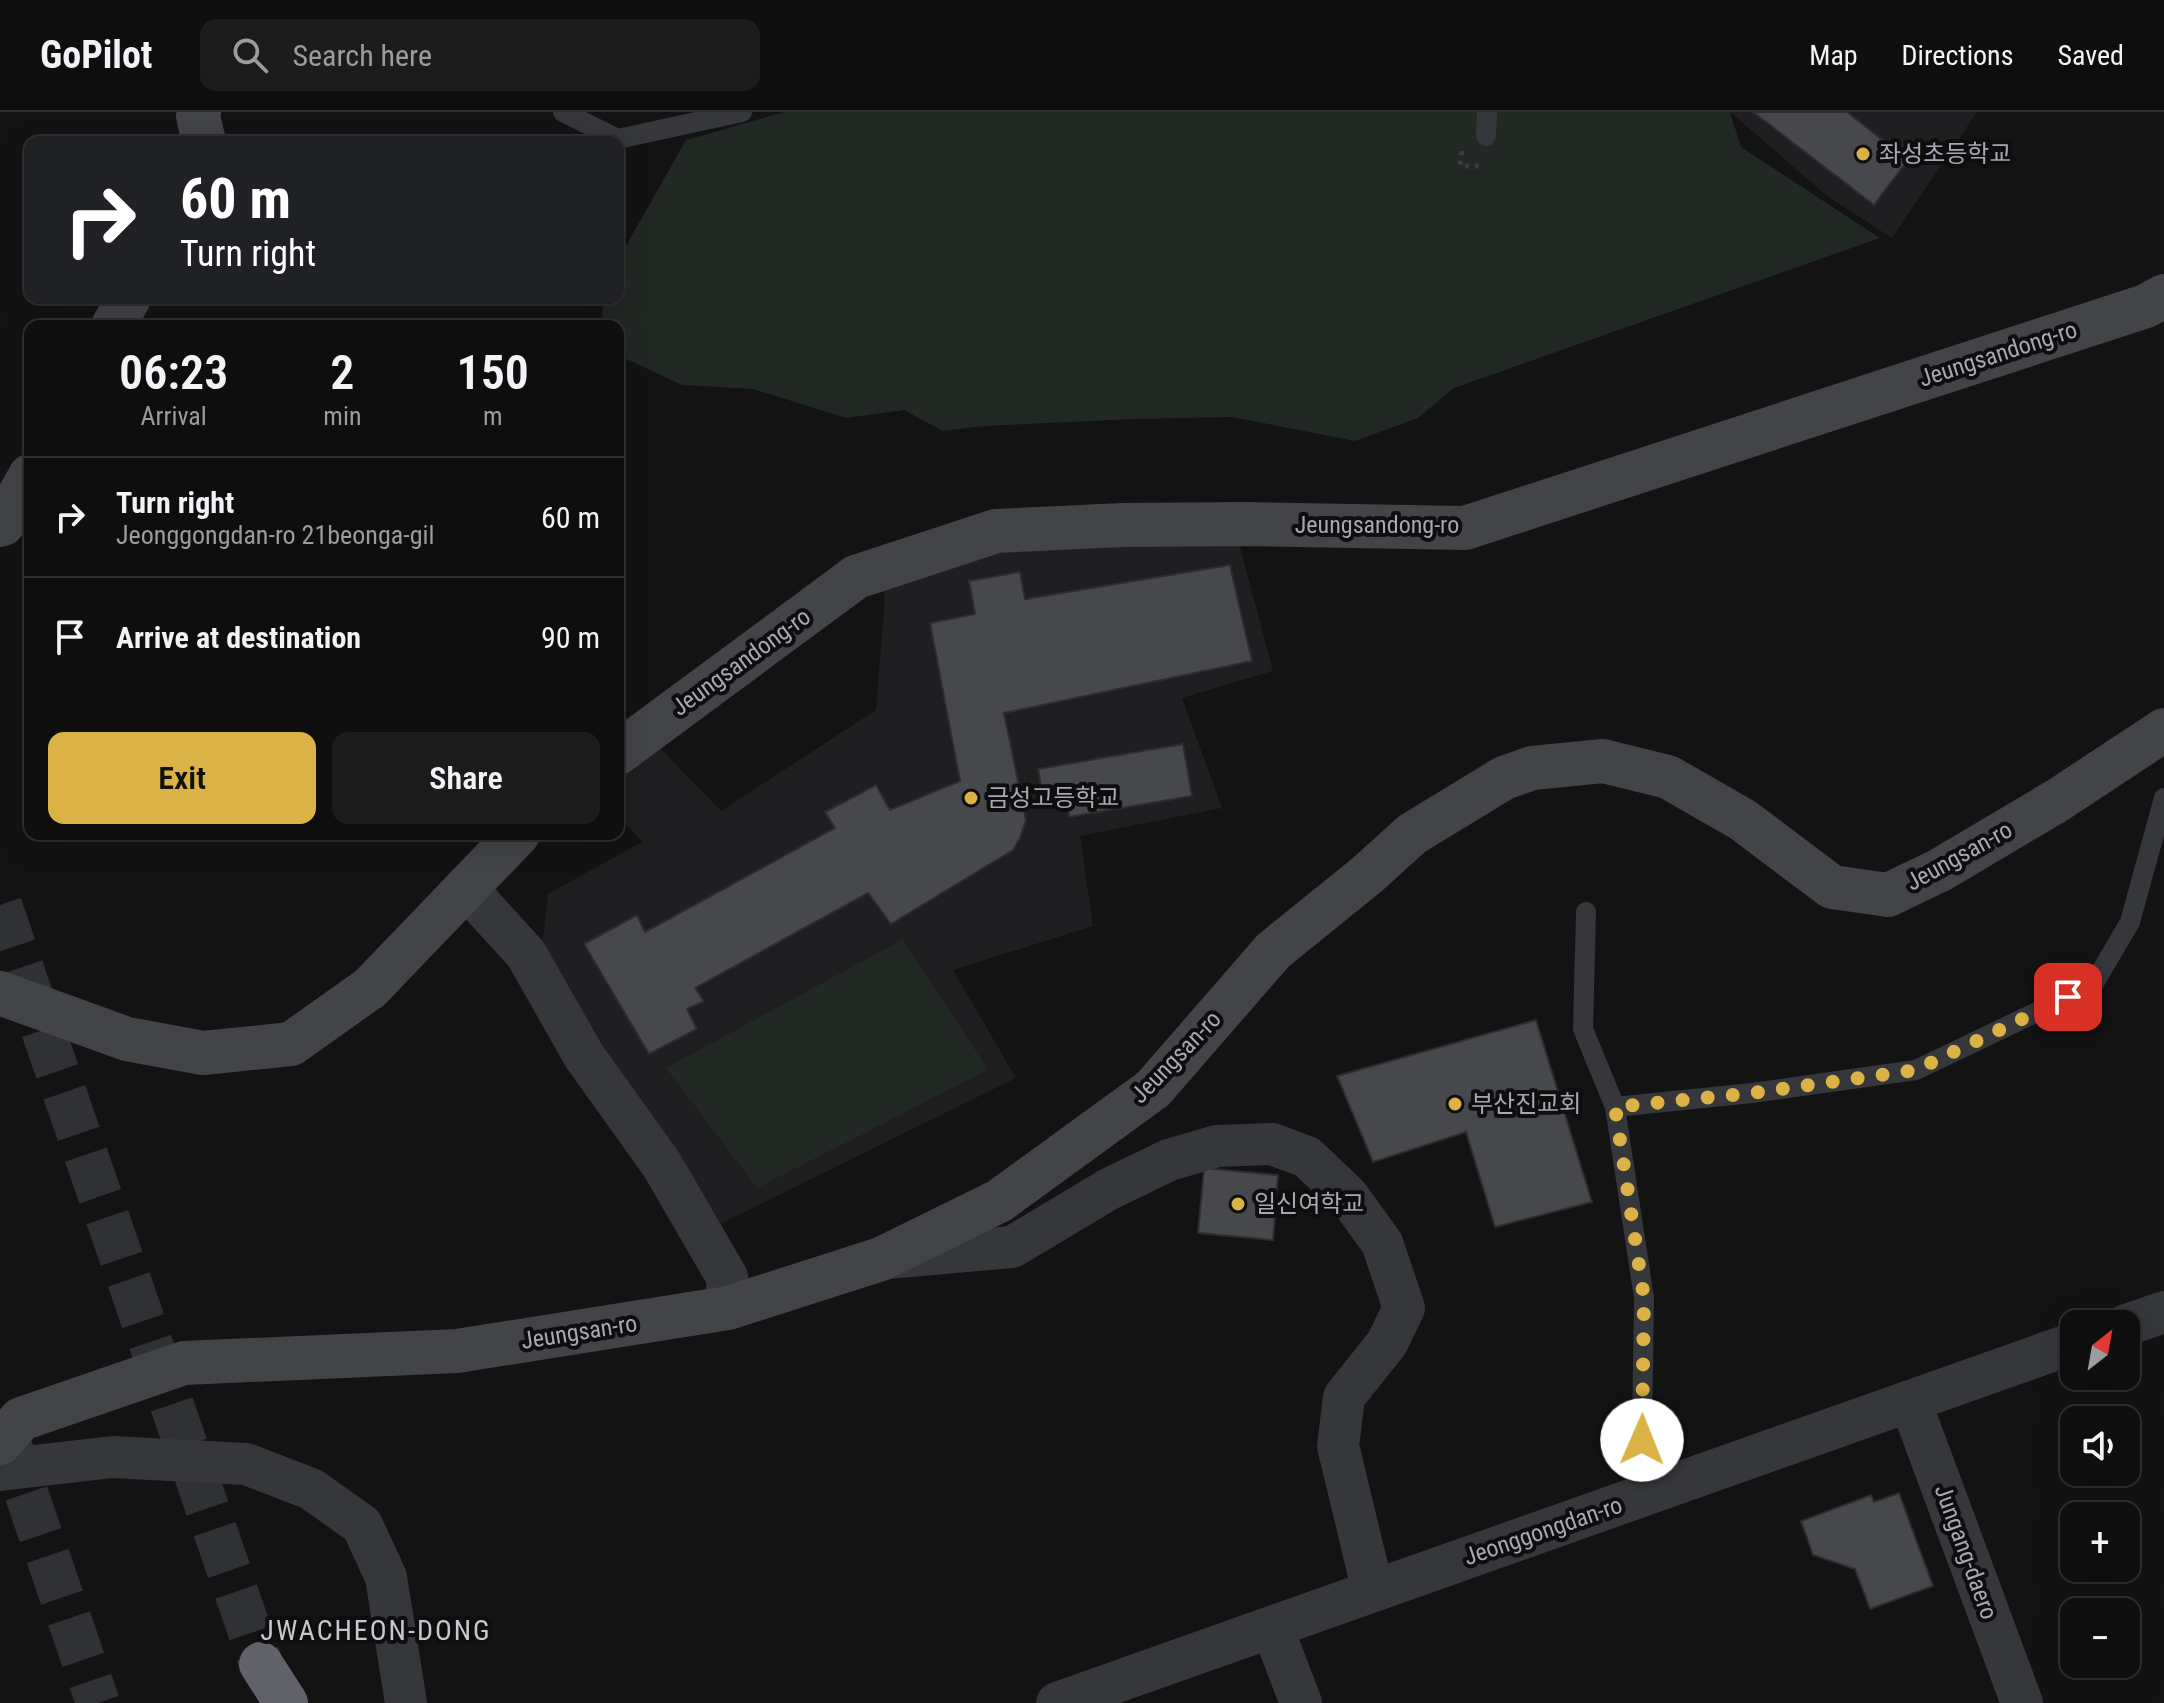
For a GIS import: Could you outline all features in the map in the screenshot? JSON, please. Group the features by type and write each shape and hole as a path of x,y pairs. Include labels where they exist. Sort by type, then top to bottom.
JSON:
{"highway":[{"path":"267,1683 286,1703"}],"main road":[{"name":"Jeungsandong-ro","path":"624,749 856,577 996,531 1215,524 1465,528 2146,306 2164,296"},
{"path":"0,525 24,487"},
{"name":"Jeungsan-ro","path":"0,1443 21,1419 184,1363 457,1351 728,1308 881,1259 999,1201 1153,1089 1273,951 1412,834 1504,778 1532,768 1603,761 1668,777 1743,820 1832,887 1888,895 1940,870 2019,823 2164,730"},
{"path":"0,993 127,1039 203,1053 291,1044 370,988 512,840"}],"street":[{"path":"466,888 526,954 584,1056 662,1165 727,1277 728,1308"},
{"path":"881,1259 1012,1247 1109,1189 1169,1160 1217,1146 1272,1144 1307,1157 1348,1196 1382,1243 1404,1308 1387,1343 1344,1397 1338,1446 1373,1591"},
{"path":"2140,1320 2164,1312"},
{"name":"Jeonggongdan-ro","path":"1057,1703 2060,1348"},
{"name":"Jungang-daero","path":"1910,1401 2022,1703"},
{"path":"0,1470 113,1457 246,1464 311,1489 362,1525 386,1577 406,1703"},
{"path":"1272,1627 1301,1703"}],"lane":[{"path":"563,112 612,136"},
{"path":"624,137 676,119 742,112"},
{"path":"1486,136 1487,112"},
{"path":"1615,1107 1752,1093 1916,1070 2093,985 2130,922 2164,798"},
{"path":"1586,912 1583,1029 1615,1107 1644,1298 1641,1497"}],"shaded area":[{"path":"784,112 1730,112 1741,147 1880,238 1454,388 1418,418 1355,441 1232,417 984,426 943,431 904,410 846,418 753,389 682,385 624,358 624,320 602,320 603,304 624,304 624,249 686,140"},
{"name":"좌성초등학교","path":"1730,112 1977,112 1892,238 1827,196"},
{"path":"1236,532 1273,671 1182,698 1222,808 1080,836 1093,926 953,970 1016,1078 712,1228 538,984 548,894 642,842 624,822 624,772 661,749 721,811 876,710 885,597 882,585 1006,541"},
{"path":"903,939 988,1070 757,1188 666,1068"}],"building":[{"path":"1753,112 1847,112 1908,160 1874,205"},
{"name":"금성고등학교","path":"1230,565 1252,661 1004,713 1026,820 1013,850 891,924 868,893 695,988 704,1001 687,1009 697,1029 649,1054 584,944 637,915 645,932 835,828 825,812 876,785 890,810 960,781 930,623 975,614 969,581 1020,572 1025,599"},
{"path":"1183,744 1192,796 1069,817 1067,800 1044,804 1038,769"},
{"name":"부산진교회","path":"1536,1020 1592,1202 1495,1227 1466,1132 1373,1162 1337,1076"},
{"name":"일신여학교","path":"1204,1168 1278,1175 1273,1240 1198,1233"},
{"path":"1899,1493 1933,1586 1870,1609 1855,1569 1813,1555 1801,1521 1871,1495 1874,1502"}],"tunnel":[{"path":"0,905 261,1664"},
{"path":"5,1431 98,1703"}],"place":[{"name":"좌성초등학교","path":"1863,154"},
{"name":"금성고등학교","path":"971,798"},
{"name":"부산진교회","path":"1455,1104"},
{"name":"일신여학교","path":"1238,1204"}],"district":[{"name":"JWACHEON-DONG","path":"376,1630"}],"route":[{"path":"1642,1440 1644,1298 1615,1107 1752,1093 1916,1070 2068,997"}]}
